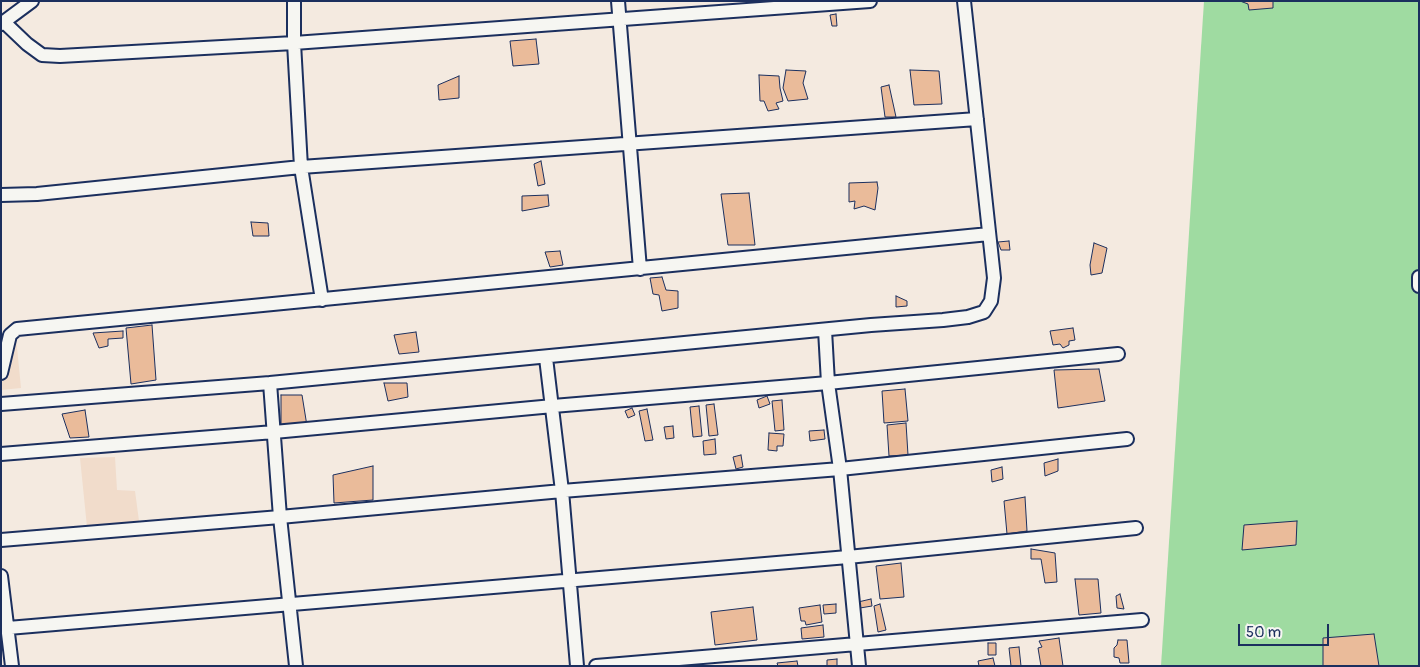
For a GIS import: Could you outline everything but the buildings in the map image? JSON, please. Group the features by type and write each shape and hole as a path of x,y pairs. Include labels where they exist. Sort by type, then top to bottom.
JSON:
{"street":[{"path":"32,1 18,12 2,20 27,44 42,55 51,56 294,43 870,1"},
{"path":"294,1 294,43 301,167 322,300"},
{"path":"618,1 640,269"},
{"path":"1,404 270,383 546,358 944,320 984,312 991,301 994,278 964,1"},
{"path":"1,195 37,194 301,167 977,119"},
{"path":"1,373 10,335 17,329 989,234"},
{"path":"1419,277 1419,286"},
{"path":"825,330 828,383 840,469 859,666"},
{"path":"1,454 828,383 1118,354"},
{"path":"546,358 562,491 577,666"},
{"path":"270,383 280,517 296,666"},
{"path":"1,540 562,491 840,469 1127,439"},
{"path":"8,628 848,557 1136,528"},
{"path":"1,576 12,666"},
{"path":"596,666 1142,620"}],"shaded area":[{"path":"16,337 21,388 1,390 1,339"},
{"path":"115,457 117,490 135,491 139,521 87,527 80,458"}],"green space":[{"path":"1204,1 1419,1 1419,666 1161,666"}]}
